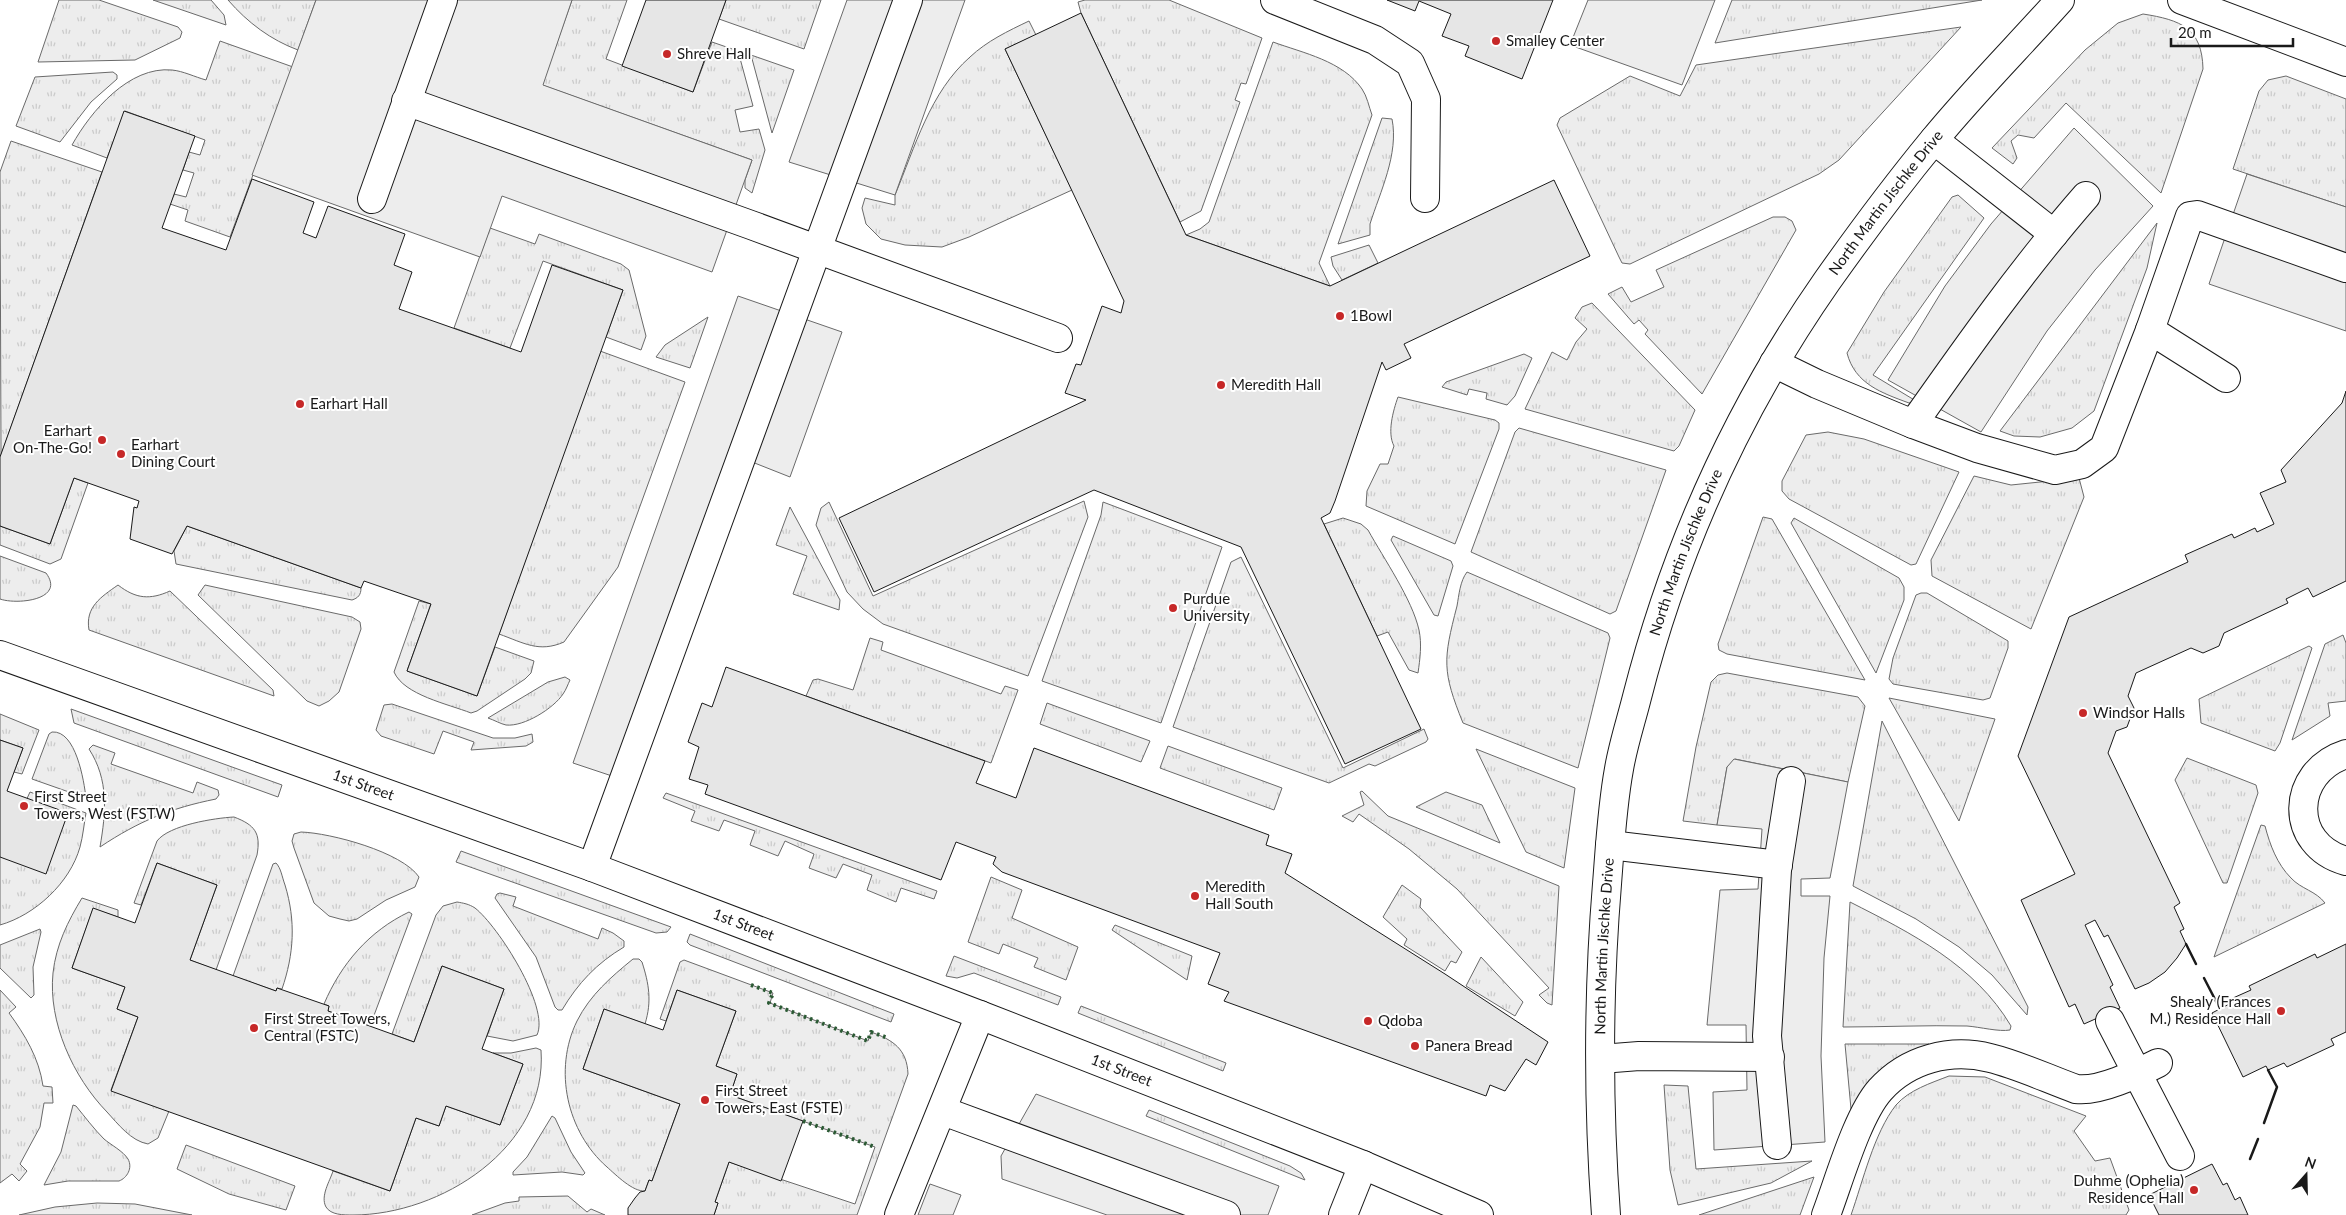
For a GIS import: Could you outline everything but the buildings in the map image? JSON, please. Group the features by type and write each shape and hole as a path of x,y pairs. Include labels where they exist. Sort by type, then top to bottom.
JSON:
{"street":[{"path":"372,200 443,0"},
{"path":"592,867 908,0"},
{"path":"1275,0 1375,40 1410,63 1426,99 1425,198"},
{"name":"North Martin Jischke Drive","path":"1606,1215 1600,1058 1602,946 1610,845 1619,768 1652,639 1715,474 1774,363 1825,284 1870,221 1934,140 2060,0"},
{"path":"2182,0 2346,62"},
{"path":"406,100 1058,338"},
{"path":"1934,140 2054,234"},
{"path":"1912,424 1993,310 2086,196"},
{"path":"1774,363 1817,384 1912,424 1977,448 2055,470 2082,464 2104,448 2150,330 2190,216 2197,215 2346,268"},
{"path":"2150,330 2226,378"},
{"name":"1st Street","path":"0,655 592,867 980,1015 1363,1165 1479,1215"},
{"path":"2346,754 2334,758 2318,769 2308,783 2303,800 2304,818 2309,834 2320,848 2335,858 2346,861"},
{"path":"1777,1145 1768,1036 1778,864 1791,781"},
{"path":"1610,845 1778,864"},
{"path":"899,1215 921,1157 943,1111 980,1015"},
{"path":"2110,1021 2147,1068 2180,1156"},
{"path":"1826,1215 1860,1124 1879,1091 1902,1070 1929,1058 1958,1053 1991,1058 2076,1089 2087,1090 2147,1068"},
{"path":"1600,1058 1639,1056 1770,1057"},
{"path":"943,1111 1226,1215"},
{"path":"1343,1215 1363,1165"}],"green space":[{"path":"59,0 99,0 178,27 182,32 180,38 135,60 38,62"},
{"path":"153,0 211,0 224,15 226,25"},
{"path":"228,0 316,0 298,50 260,30"},
{"path":"572,0 627,0 606,59 693,92 712,42 738,51 753,106 735,110 740,132 759,129 765,150 752,193 745,188 745,180 752,160 542,85"},
{"path":"726,0 821,0 804,49 719,19"},
{"path":"1085,0 1169,0 1262,38 1246,84 1241,83 1235,100 1240,102 1201,211 1180,222 1081,13 1078,2"},
{"path":"1732,0 1982,0 1715,43"},
{"path":"2143,14 2168,19 2187,28 2199,44 2202,55 2203,69 2161,193 2066,103 2034,138 2018,135 2011,141 2017,158 2013,164 1992,148 2085,50 2118,23"},
{"path":"1029,21 1036,35 1005,49 1072,190 969,237 942,247 905,245 881,239 866,224 862,208 865,198 895,205 895,195 917,139 934,103 944,87 956,71 983,46"},
{"path":"1961,27 1839,160 1819,174 1630,264 1622,263 1557,125 1560,118 1630,76 1680,96 1696,65"},
{"path":"220,41 293,67 230,237 185,221 188,210 170,204 174,194 186,197 194,173 183,170 189,152 200,155 205,140 125,111 107,158 72,145 101,105 126,83 141,75 156,71 172,70 206,80"},
{"path":"1273,42 1322,59 1344,71 1362,89 1372,115 1319,263 1330,286 1186,235 1200,229 1209,222"},
{"path":"751,55 794,70 772,133"},
{"path":"113,72 117,75 117,79 91,102 60,142 16,126 35,77"},
{"path":"2286,76 2346,99 2346,207 2233,169 2259,91 2268,80"},
{"path":"1382,118 1392,119 1393,146 1387,173 1370,224 1370,235 1338,244"},
{"path":"11,141 102,172 1,455 0,172"},
{"path":"1958,195 1984,218 1873,375 1916,401 1909,403 1880,391 1863,380 1851,364 1847,353 1884,292 1952,197"},
{"path":"1773,217 1785,217 1792,221 1796,230 1702,394 1645,334 1648,330 1639,320 1634,324 1608,294 1622,287 1631,302 1664,287 1656,270"},
{"path":"2157,223 2147,268 2094,411 2072,428 2040,437 2014,436 2000,431"},
{"path":"490,228 535,244 539,234 621,264 629,270 646,336 641,350 606,337 623,290 543,261 510,348 454,328"},
{"path":"1369,245 1378,263 1342,280 1333,266 1331,257"},
{"path":"1592,303 1695,410 1679,446 1674,451 1525,409 1552,352 1567,360 1576,342 1587,329 1575,318 1582,307"},
{"path":"708,317 690,368 656,357 665,345"},
{"path":"600,351 685,382 618,567 564,642 547,647 531,646 499,634"},
{"path":"1524,354 1532,358 1515,396 1507,405 1486,399 1487,393 1469,389 1467,395 1442,387 1446,382"},
{"path":"1398,397 1495,420 1499,423 1499,429 1455,544 1366,506 1367,491 1380,464 1388,464 1394,446 1391,428"},
{"path":"1519,428 1666,470 1616,611 1610,614 1471,552 1515,432"},
{"path":"1828,432 1864,439 1959,472 1916,564 1911,565 1789,499 1782,491 1782,481 1806,435"},
{"path":"1974,476 2011,485 2079,478 2084,497 2031,629 1932,576 1931,560"},
{"path":"74,478 88,483 61,559 50,564 0,545 0,526 50,544"},
{"path":"1084,501 1088,517 1028,676 883,624 863,609 847,592 816,525 821,508 829,502 873,596"},
{"path":"1103,502 1222,547 1161,723 1042,681 1101,515"},
{"path":"790,507 840,600 839,610 793,594 807,556 776,545"},
{"path":"1763,517 1772,519 1865,680 1727,654 1719,650 1718,644"},
{"path":"1343,518 1361,524 1368,530 1410,605 1420,635 1418,673 1409,670 1388,632 1377,636 1324,524"},
{"path":"1794,518 1899,578 1904,587 1904,600 1876,673 1791,523"},
{"path":"187,526 361,588 360,594 352,600 176,564 174,551"},
{"path":"1393,536 1451,561 1453,566 1438,616 1434,615 1391,540"},
{"path":"0,556 46,573 50,582 50,589 45,595 27,601 0,599"},
{"path":"1241,557 1343,768 1424,729 1428,739 1426,742 1375,766 1369,764 1329,783 1173,727 1231,562"},
{"path":"1467,572 1608,633 1610,638 1578,768 1463,723 1448,677 1447,653 1460,588"},
{"path":"118,585 131,593 143,597 156,596 170,591 273,690 274,696 89,630 89,615 92,609 100,598"},
{"path":"205,585 352,617 360,622 361,629 339,692 329,701 319,706 307,701 198,595"},
{"path":"1927,593 2008,641 2008,648 1990,698 1983,700 1893,684 1889,679 1893,658 1916,595"},
{"path":"419,601 431,604 407,671 477,696 495,647 534,661 531,673 477,711 471,713 428,698 407,687 394,672"},
{"path":"2343,635 2346,643 2346,701 2328,703 2330,716 2292,740 2325,644"},
{"path":"870,638 883,642 881,650 1001,694 1005,686 1018,690 991,763 806,696 813,680 818,679 853,690"},
{"path":"2309,646 2312,648 2280,743 2275,751 2201,723 2199,699"},
{"path":"1727,673 1858,697 1865,706 1848,782 1735,759 1727,767 1717,825 1683,821 1696,747 1711,682 1718,675"},
{"path":"565,677 570,680 563,694 553,705 538,716 513,725 506,725 488,718 548,682"},
{"path":"1889,698 1995,719 1959,821"},
{"path":"1047,703 1150,741 1141,762 1040,724"},
{"path":"392,704 493,738 515,738 532,734 533,742 526,746 471,750 474,742 443,731 434,754 381,736 376,730 384,705"},
{"path":"71,709 282,785 278,797 74,723"},
{"path":"0,714 39,730 22,774 14,772 23,748 0,740"},
{"path":"1882,721 2028,1007 2027,1015 1992,975 1959,947 1916,919 1853,886"},
{"path":"52,732 60,734 67,739 73,748 81,769 86,798 32,779 49,734"},
{"path":"93,745 115,753 111,764 193,793 197,782 218,790 219,795 216,799 170,811 142,823 100,847 104,821 104,796 100,772 89,749"},
{"path":"1168,746 1282,788 1274,810 1160,768"},
{"path":"1476,749 1575,788 1564,868 1526,852"},
{"path":"2187,758 2256,785 2258,793 2227,883 2223,883 2175,780"},
{"path":"1362,791 1388,816 1559,886 1552,1005 1539,995 1549,988 1457,889 1409,849 1359,814 1353,822 1342,816 1364,805 1360,792"},
{"path":"30,792 86,813 81,843 75,860 60,885 26,914 0,925 0,857"},
{"path":"1446,792 1482,805 1500,843 1416,807"},
{"path":"666,793 937,891 934,899 901,888 896,902 867,890 872,875 843,864 836,878 809,868 814,854 785,841 778,856 750,845 755,831 724,820 719,831 691,821 695,811 663,798"},
{"path":"234,817 252,827 257,835 258,847 257,855 216,970 190,960 217,885 157,863 141,905 134,903 157,841 163,835 193,823"},
{"path":"2261,825 2265,826 2275,854 2286,873 2295,882 2325,903 2214,957"},
{"path":"301,832 347,840 382,852 410,868 419,877 415,887 386,900 357,919 349,921 329,916 314,903 294,848 292,841 294,834"},
{"path":"461,851 671,927 667,932 656,933 456,862"},
{"path":"276,863 289,898 292,937 286,976 282,989 277,988 276,991 233,976 273,864"},
{"path":"991,877 1022,890 1012,918 1078,947 1066,980 1034,967 1038,958 1003,944 999,954 968,942"},
{"path":"1402,885 1421,899 1420,907 1462,952 1456,963 1451,961 1445,971 1404,945 1407,939 1383,917"},
{"path":"500,893 516,897 513,906 598,939 602,928 624,941 624,947 597,967 582,982 562,1010 558,1010 555,1007 536,957 495,898"},
{"path":"82,898 118,910 118,917 93,909 72,968 125,987 117,1009 138,1017 111,1090 169,1111 158,1138 148,1144 136,1139 125,1131 95,1098 74,1066 65,1048 59,1029 52,992 53,973 63,934"},
{"path":"457,902 475,908 485,917 520,968 536,1006 539,1022 537,1035 513,1041 487,1036 504,989 442,966 414,1042 392,1034 436,915 443,906"},
{"path":"1850,902 1918,939 1960,968 1996,1004 2011,1026 2010,1030 1967,1026 1843,1027"},
{"path":"409,912 412,914 370,1026 328,1011 329,1006 324,1004 348,962 381,929"},
{"path":"1115,925 1192,956 1187,980 1112,930"},
{"path":"40,929 41,932 33,967 34,995 31,998 0,968 0,945"},
{"path":"690,934 894,1014 891,1022 690,945 687,942"},
{"path":"954,956 1061,997 1058,1005 974,973 957,978 946,976"},
{"path":"1481,957 1523,1002 1515,1016 1466,986"},
{"path":"633,959 639,959 642,962 648,985 649,1000 645,1024 604,1009 583,1069 680,1104 652,1181 649,1180 645,1191 635,1189 625,1182 593,1153 582,1136 574,1118 565,1080 570,1040 582,1012 602,987"},
{"path":"684,960 773,993 770,1003 868,1041 871,1032 879,1035 892,1042 902,1052 908,1074 857,1215 714,1215 718,1203 715,1202 729,1162 855,1204 875,1147 730,1095 737,1074 716,1066 736,1011 677,990 666,1021 660,1019 680,962"},
{"path":"0,990 16,1007 9,1013 31,1047 43,1086 52,1087 53,1103 44,1103 40,1127 20,1164 27,1171 19,1181 12,1174 0,1183"},
{"path":"1081,1006 1226,1063 1223,1071 1078,1013"},
{"path":"1845,1044 1929,1044 1883,1069 1868,1084 1851,1109"},
{"path":"536,1048 541,1050 538,1085 527,1117 508,1145 482,1169 453,1189 420,1203 386,1212 353,1215 341,1215 328,1210 324,1203 324,1198 333,1171 390,1191 416,1118 439,1126 446,1106 500,1125 523,1064 493,1053 511,1053"},
{"path":"1949,1076 1985,1077 2086,1116 2074,1131 2095,1161 2110,1158 2129,1210 2126,1215 1851,1215 1875,1143 1888,1116 1907,1095"},
{"path":"1664,1085 1688,1086 1696,1169 1812,1161 1771,1183 1678,1205 1670,1170"},
{"path":"73,1105 76,1106 104,1139 128,1159 130,1166 127,1175 122,1180 68,1181 44,1185 61,1152"},
{"path":"1149,1110 1290,1166 1301,1173 1305,1180 1146,1116"},
{"path":"552,1116 555,1118 571,1152 585,1173 583,1175 562,1172 513,1175 513,1172 527,1157"},
{"path":"186,1145 295,1186 286,1210 229,1194 177,1169"},
{"path":"1814,1177 1800,1215 1699,1215"},
{"path":"568,1196 587,1212 591,1209 605,1215 472,1215 505,1203 519,1201 519,1197"},
{"path":"97,1203 135,1204 192,1215 19,1215 55,1207"}],"shaded area":[{"path":"316,0 572,0 543,85 752,160 712,272 502,196 480,257 252,175"},
{"path":"847,0 965,0 895,195 789,162"},
{"path":"1588,0 1715,0 1682,85 1570,45"},
{"path":"2074,128 2153,206 2095,270 2047,331 1981,432 1888,380 1945,286 1991,224"},
{"path":"2247,174 2346,207 2346,331 2209,284"},
{"path":"738,296 842,332 790,477 747,460 630,782 573,763"},
{"path":"1734,759 1848,782 1830,878 1801,879 1801,896 1830,896 1824,958 1821,1056 1825,1142 1714,1150 1713,1092 1747,1090 1746,1025 1707,1025 1720,890 1758,889 1762,829 1717,825 1727,767"},
{"path":"1036,1094 1279,1186 1268,1215 1107,1215 1002,1179 1001,1156"},
{"path":"930,1184 961,1195 953,1215 918,1215"}],"hedge":[{"path":"751,985 773,993 769,1003 868,1041 871,1032 888,1038"},
{"path":"803,1121 875,1147"}],"wall":[{"path":"2186,944 2196,964"},
{"path":"2204,978 2220,1009"},
{"path":"2264,1123 2277,1087 2268,1070"},
{"path":"2250,1159 2258,1139"}],"place":[{"name":"Smalley Center","path":"1496,41"},
{"name":"Shreve Hall","path":"667,54"},
{"name":"1Bowl","path":"1340,316"},
{"name":"Meredith Hall","path":"1221,385"},
{"name":"Earhart Hall","path":"300,404"},
{"name":"Earhart On-The-Go!","path":"102,440"},
{"name":"Earhart Dining Court","path":"121,454"},
{"name":"Purdue University","path":"1173,608"},
{"name":"Windsor Halls","path":"2083,713"},
{"name":"First Street Towers, West (FSTW)","path":"24,806"},
{"name":"Meredith Hall South","path":"1195,896"},
{"name":"Shealy (Frances M.) Residence Hall","path":"2281,1011"},
{"name":"Qdoba","path":"1368,1021"},
{"name":"First Street Towers, Central (FSTC)","path":"254,1028"},
{"name":"Panera Bread","path":"1415,1046"},
{"name":"First Street Towers, East (FSTE)","path":"705,1100"},
{"name":"Duhme (Ophelia) Residence Hall","path":"2194,1190"}]}
